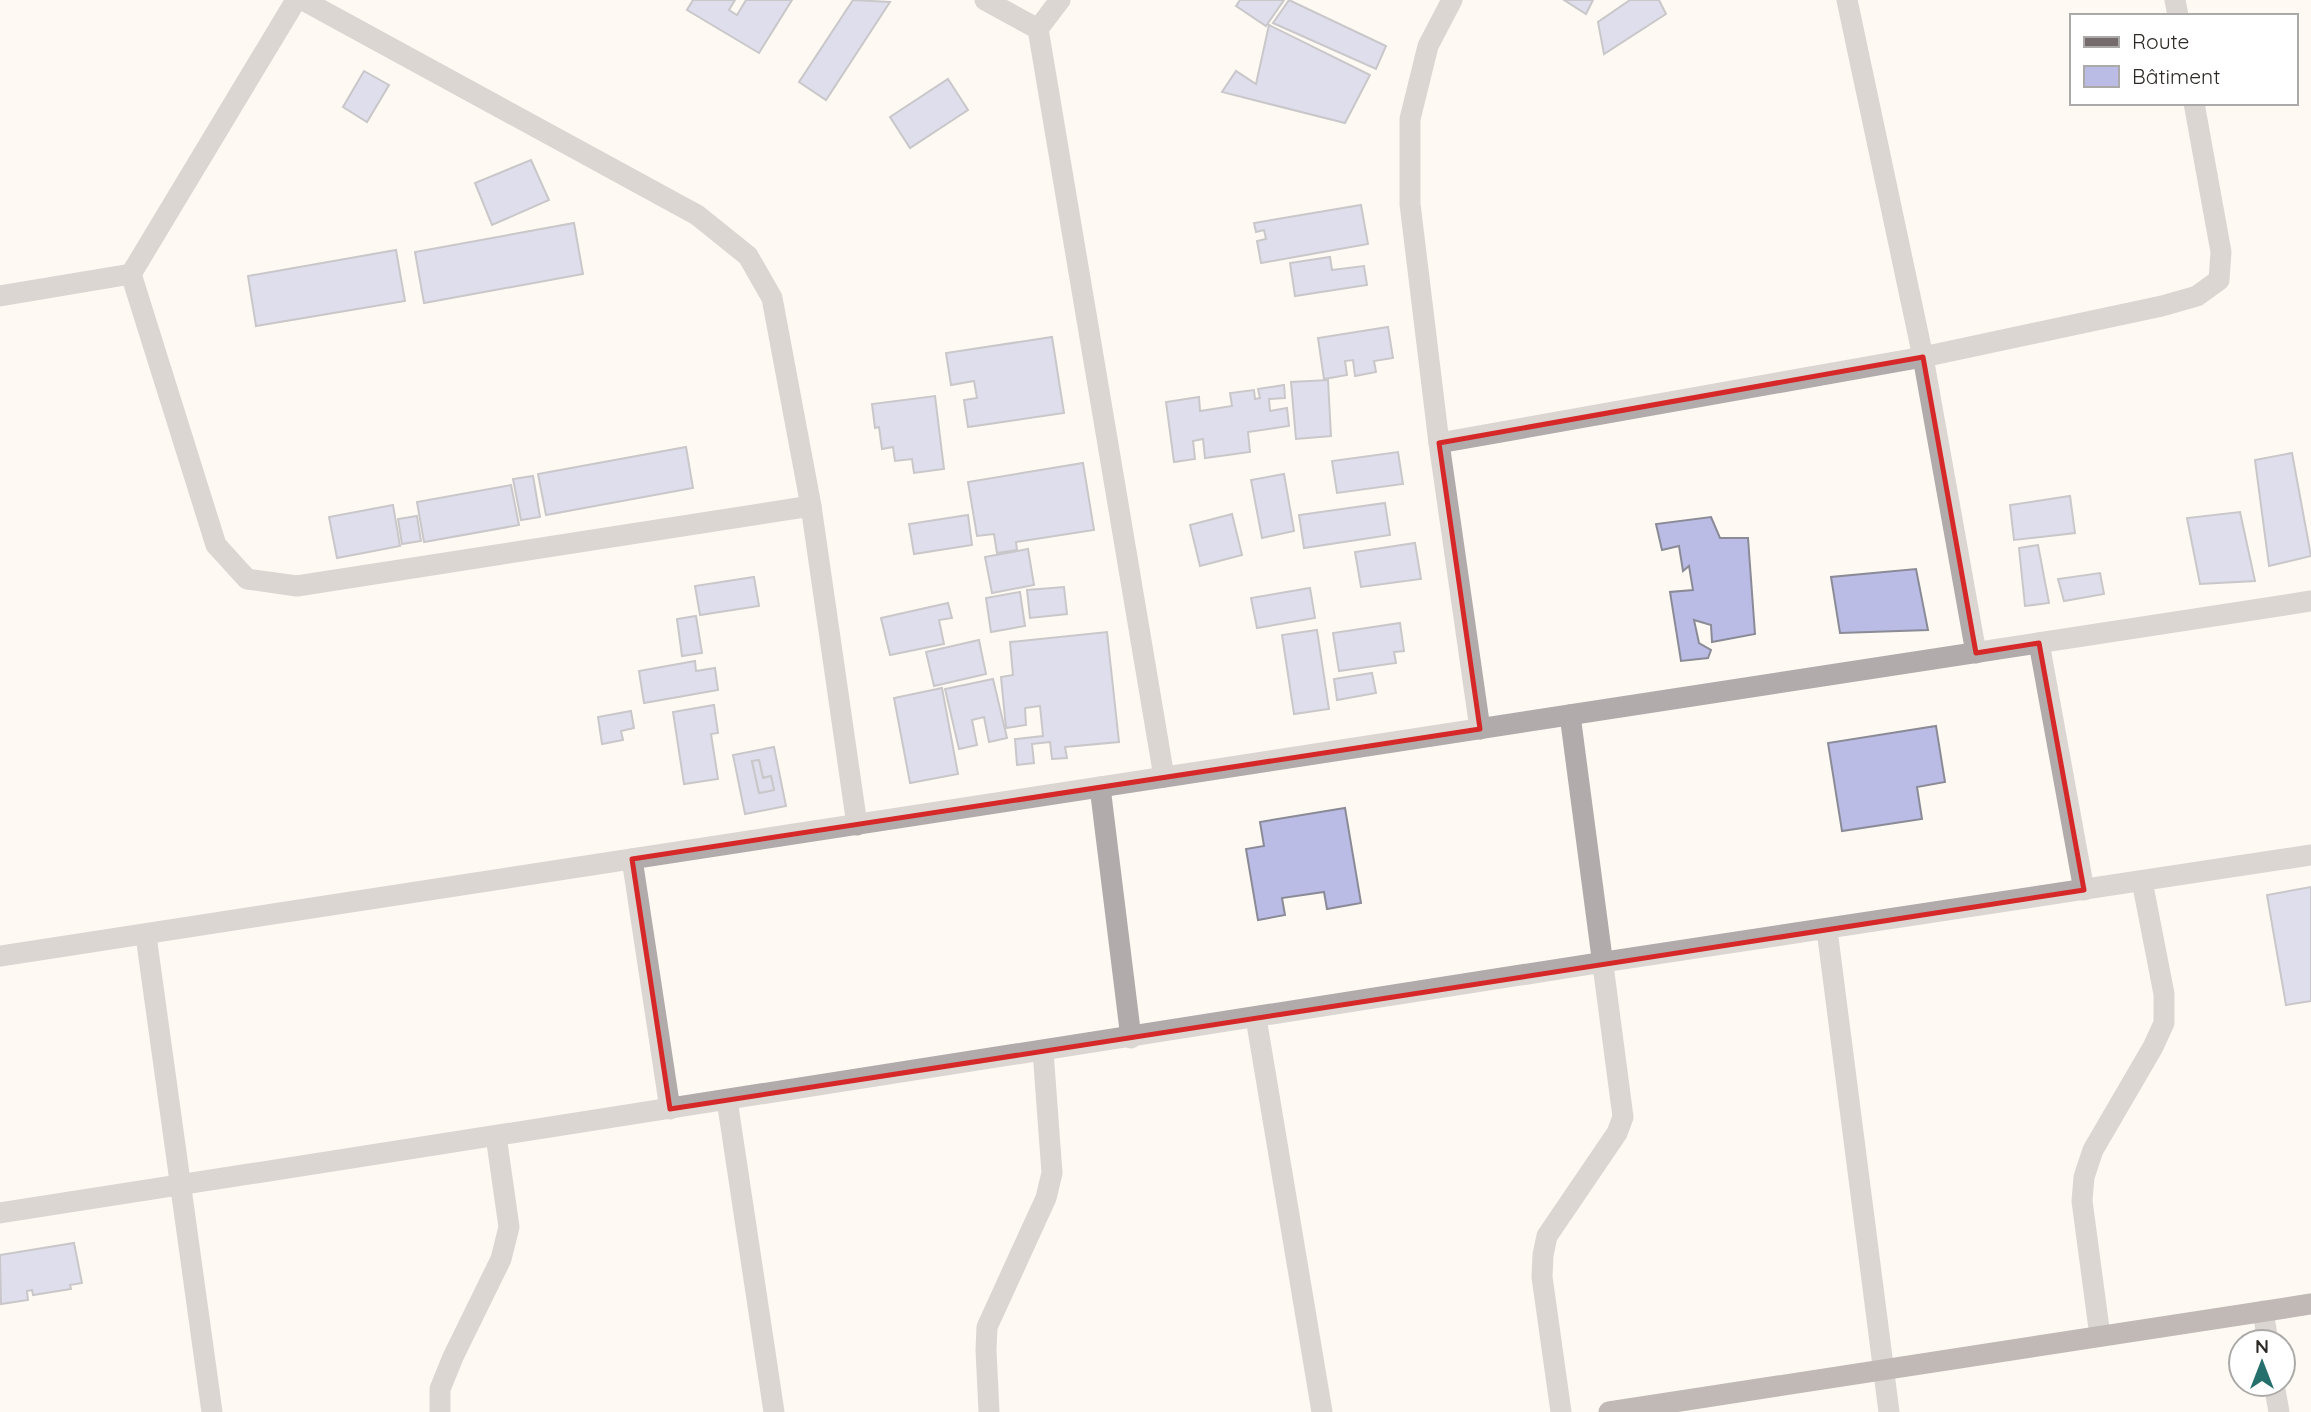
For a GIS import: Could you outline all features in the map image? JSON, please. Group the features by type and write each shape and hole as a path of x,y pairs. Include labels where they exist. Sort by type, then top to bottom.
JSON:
{"main road":[{"path":"1609,1412 2311,1304"}],"street":[{"path":"296,0 131,274 216,545 247,579 298,586 811,506"},
{"path":"303,0 697,215 748,257 772,298 811,506 857,825"},
{"path":"985,0 1038,29"},
{"path":"1060,0 1038,29 1164,777"},
{"path":"1452,0 1428,46 1410,119 1410,204 1439,443 1480,729"},
{"path":"1847,0 1923,357 1976,653"},
{"path":"1439,443 1923,357 2162,306 2197,296 2219,280 2221,252 2194,105"},
{"path":"0,296 131,274"},
{"path":"0,956 146,936 2311,601"},
{"path":"2039,643 2084,890"},
{"path":"1561,1412 1542,1277 1543,1255 1547,1236 1617,1133 1623,1117 1570,715"},
{"path":"1100,787 1131,1038"},
{"path":"0,1213 1604,962 2311,855"},
{"path":"632,859 670,1109"},
{"path":"2101,1336 2082,1201 2084,1177 2093,1150 2153,1047 2164,1023 2164,994 2142,881"},
{"path":"1827,930 1889,1412"},
{"path":"146,936 212,1412"},
{"path":"1255,1018 1322,1412"},
{"path":"989,1412 987,1327 1046,1198 1052,1173 1043,1051"},
{"path":"727,1100 774,1412"},
{"path":"440,1412 440,1389 501,1259 509,1227 496,1136"},
{"path":"2263,1311 2266,1328"}],"highlighted area":[{"path":"1923,357 1976,653 2039,643 2084,890 670,1109 632,859 1480,729 1439,443"}],"building":[{"path":"693,0 735,0 729,10 737,15 746,0 792,0 759,53 687,10"},
{"path":"853,0 890,2 826,100 799,82"},
{"path":"1240,0 1284,0 1266,26 1236,6"},
{"path":"1289,0 1386,46 1376,69 1273,23"},
{"path":"1564,0 1593,0 1586,14"},
{"path":"1630,0 1659,0 1666,14 1604,54 1598,22"},
{"path":"1269,25 1370,75 1345,123 1222,92 1236,71 1256,84"},
{"path":"364,71 389,85 367,122 343,107"},
{"path":"948,79 968,110 910,148 890,117"},
{"path":"531,160 549,200 492,225 475,183"},
{"path":"1361,205 1368,244 1261,263 1257,241 1266,239 1264,230 1256,232 1254,223"},
{"path":"574,223 583,274 424,303 415,252"},
{"path":"396,250 405,301 256,326 248,276"},
{"path":"1330,257 1332,270 1364,266 1367,285 1295,296 1290,263"},
{"path":"1388,327 1393,358 1374,361 1376,372 1355,376 1353,360 1345,361 1347,375 1324,379 1318,338"},
{"path":"1052,337 1064,413 968,427 964,400 977,398 974,381 951,385 946,353"},
{"path":"1328,380 1331,436 1296,439 1291,382"},
{"path":"1284,385 1285,398 1269,399 1270,411 1287,408 1289,426 1248,432 1250,452 1205,458 1203,439 1193,441 1195,459 1174,462 1166,402 1199,397 1200,411 1232,406 1230,393 1254,390 1255,399 1260,398 1258,389"},
{"path":"935,396 944,469 914,473 912,459 895,461 893,447 882,449 879,427 875,428 872,404"},
{"path":"686,447 693,488 546,515 538,474"},
{"path":"1398,452 1403,484 1337,493 1332,461"},
{"path":"2292,453 2311,556 2269,566 2255,460"},
{"path":"1083,463 1094,530 1016,542 1017,550 997,553 994,534 977,536 968,482"},
{"path":"1284,474 1294,531 1262,538 1251,480"},
{"path":"533,476 540,517 521,520 513,479"},
{"path":"511,485 519,525 424,542 417,502"},
{"path":"2070,496 2075,533 2014,540 2010,505"},
{"path":"1385,503 1390,535 1304,548 1299,515"},
{"path":"393,505 400,546 337,558 329,517"},
{"path":"2240,512 2255,581 2200,584 2187,518"},
{"path":"1232,514 1242,555 1200,566 1190,525"},
{"path":"968,515 972,545 914,554 909,524"},
{"path":"417,516 421,541 402,544 398,519"},
{"path":"1711,517 1720,538 1748,538 1755,634 1712,642 1711,625 1694,620 1699,643 1711,650 1708,658 1681,661 1670,592 1693,590 1689,566 1683,571 1679,546 1662,550 1656,524"},
{"path":"1415,543 1421,579 1361,587 1355,552"},
{"path":"2038,545 2049,603 2025,606 2019,548"},
{"path":"1028,549 1034,585 992,593 985,557"},
{"path":"1916,569 1928,630 1840,633 1831,577"},
{"path":"2100,573 2104,594 2064,601 2058,579"},
{"path":"754,577 759,606 700,615 695,586"},
{"path":"1064,587 1067,614 1030,618 1027,590"},
{"path":"1310,588 1315,618 1257,628 1251,598"},
{"path":"1020,592 1025,626 991,632 986,598"},
{"path":"948,603 952,618 939,620 944,644 890,655 881,618"},
{"path":"696,616 702,653 682,656 677,619"},
{"path":"1400,623 1404,651 1394,652 1396,663 1339,671 1333,633"},
{"path":"1317,630 1329,709 1294,714 1282,635"},
{"path":"1107,632 1119,742 1065,747 1067,758 1052,759 1050,742 1032,744 1034,763 1017,765 1015,739 1043,736 1040,706 1025,708 1026,725 1006,728 1001,677 1013,675 1010,642"},
{"path":"979,640 986,674 934,686 926,652"},
{"path":"695,661 696,671 715,668 718,690 644,703 639,671"},
{"path":"1372,673 1376,693 1337,700 1334,679"},
{"path":"993,679 1007,738 989,742 984,717 972,720 977,745 959,749 945,689"},
{"path":"942,688 958,774 910,783 894,698"},
{"path":"714,705 718,733 711,734 718,779 684,784 673,712"},
{"path":"631,711 634,728 621,731 623,740 602,744 598,717"},
{"path":"1936,726 1945,782 1917,787 1922,819 1842,831 1828,743"},
{"path":"774,747 786,806 745,814 733,755","holes":["759,760 763,778 771,776 774,790 759,793 752,761"]},
{"path":"759,760 763,778 771,776 774,790 759,793 752,761"},
{"path":"1345,808 1361,903 1327,909 1324,892 1282,898 1285,915 1258,920 1246,849 1264,846 1260,822"},
{"path":"2311,887 2311,1001 2286,1005 2267,895"},
{"path":"74,1243 82,1283 70,1285 71,1289 33,1295 32,1290 27,1291 28,1300 1,1304 0,1255"}]}
